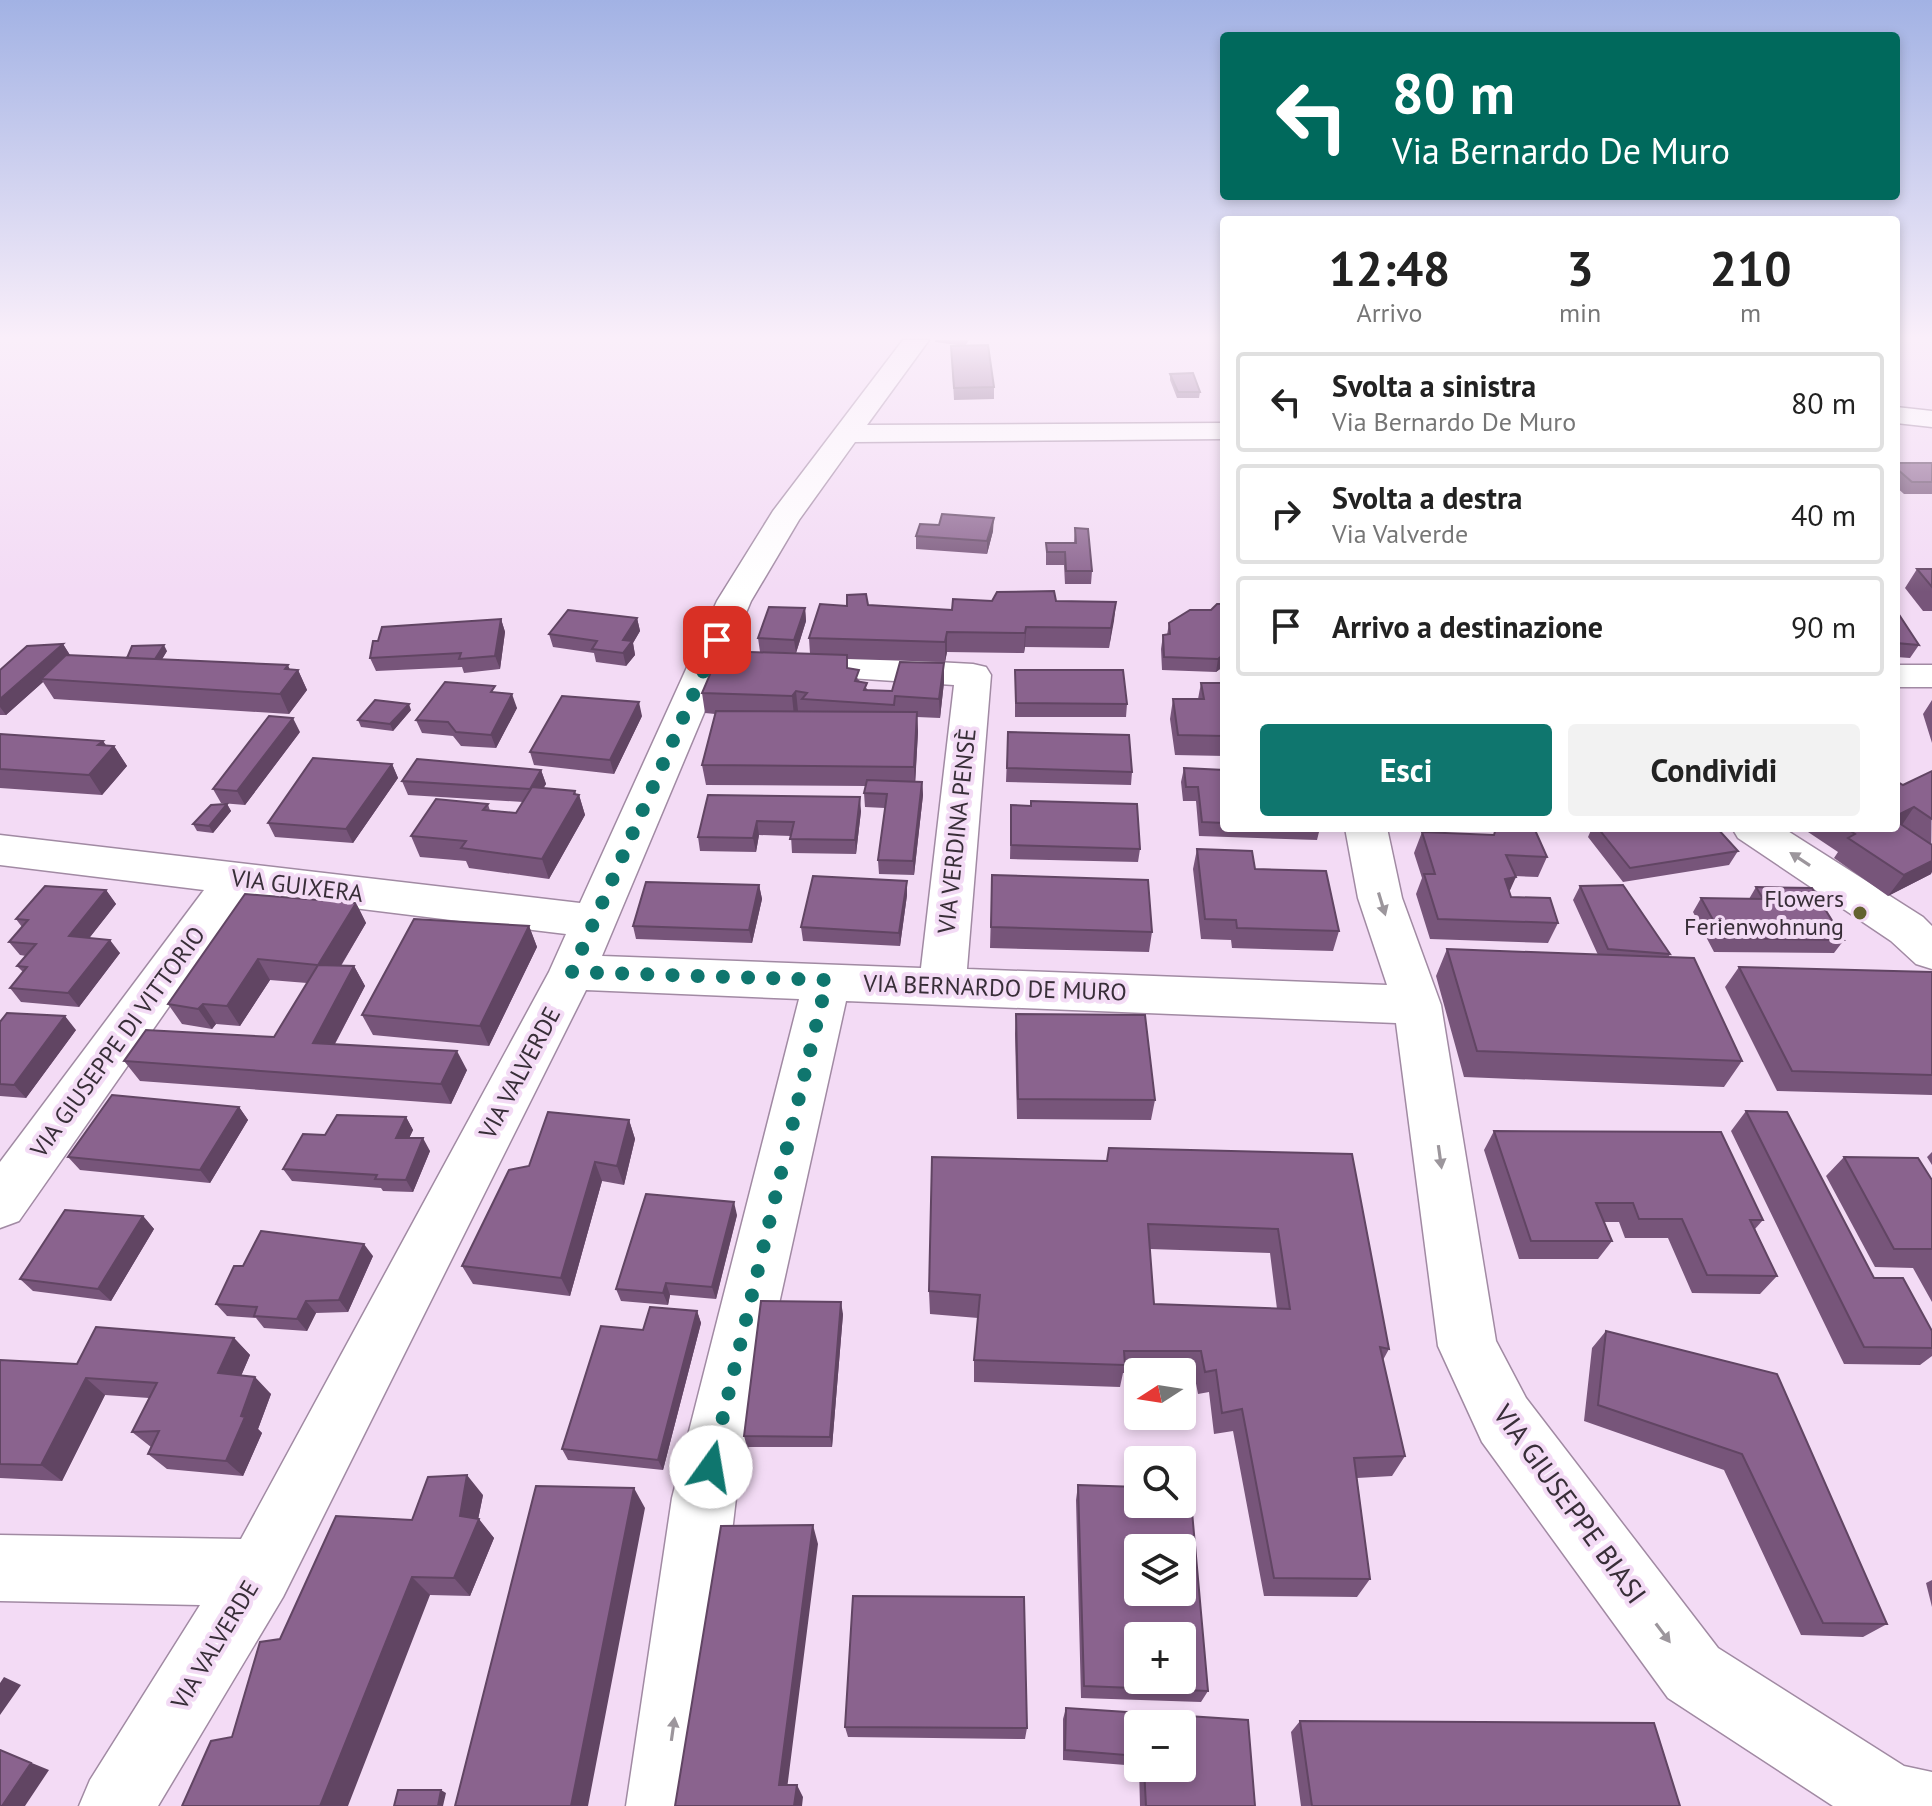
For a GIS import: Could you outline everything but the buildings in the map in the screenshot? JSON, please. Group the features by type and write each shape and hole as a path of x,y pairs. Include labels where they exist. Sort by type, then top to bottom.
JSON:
{"street":[{"name":"VIA VALVERDE","path":"116,1806 259,1573 572,972 594,921 739,662 734,601 777,530 853,424"},
{"path":"846,434 1220,431"},
{"name":"VIA VERDINA PENSÈ","path":"739,662 973,675 942,986"},
{"path":"1900,676 1932,676"},
{"name":"VIA GIUSEPPE BIASI","path":"1367,832 1380,898 1417,1005 1467,1346 1504,1420 1693,1673 1892,1801 1925,1806"},
{"path":"1759,832 1907,929 1932,952"},
{"name":"VIA GUIXERA","path":"0,850 594,921"},
{"name":"VIA GIUSEPPE DI VITTORIO","path":"0,1204 235,879"},
{"name":"VIA BERNARDO DE MURO","path":"572,972 1417,1005"},
{"path":"663,1806 704,1498 827,980"},
{"path":"0,1568 259,1573"}],"place":[{"name":"Flowers Ferienwohnung","path":"1860,913"}],"route":[{"path":"711,1467 827,980 572,972 717,640"}]}
